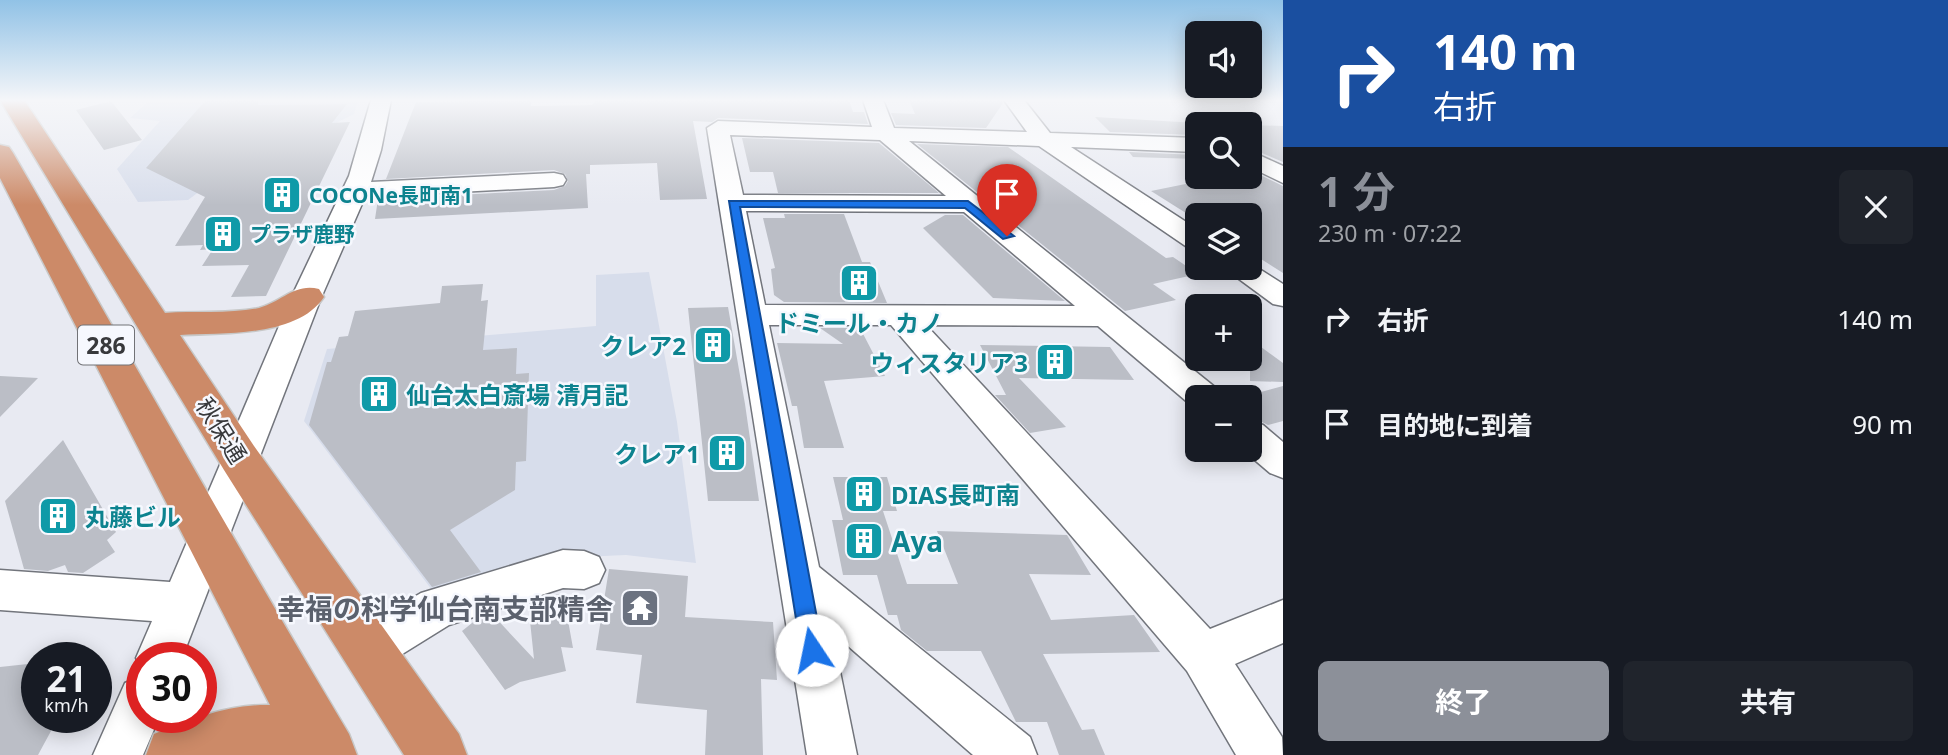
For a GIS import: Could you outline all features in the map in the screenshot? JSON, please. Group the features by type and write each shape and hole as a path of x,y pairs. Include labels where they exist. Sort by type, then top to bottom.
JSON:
{"highway":[{"name":"秋保通","path":"35,135 239,457 438,755"},
{"name":"286","path":"0,153 144,415 207,540 328,755"},
{"path":"157,325 266,319 307,297"},
{"path":"175,755 230,738 258,733 286,737 312,755"}],"street":[{"path":"166,642 239,457 375,135"},
{"path":"719,135 832,755"},
{"path":"888,135 1189,385"},
{"path":"944,135 1185,145"},
{"path":"1040,135 1185,233"},
{"path":"1262,165 1283,176"},
{"path":"353,190 554,180"},
{"path":"733,203 968,204"},
{"path":"1257,280 1283,297"},
{"path":"753,315 1105,316"},
{"path":"900,316 1203,655 1264,755"},
{"path":"1262,445 1283,463"},
{"path":"367,650 437,608 563,569 583,570"},
{"path":"798,576 1012,755"},
{"path":"0,590 183,603"},
{"path":"1203,655 1283,621"},
{"path":"118,755 128,733"}],"shaded area":[{"path":"147,135 312,135 200,191 188,200 138,202 117,169"},
{"path":"649,272 677,422 696,563 626,555 558,558 435,594 304,421 327,349 596,326 596,275"}],"building":[{"path":"94,135 138,135 142,140 104,150"},
{"path":"175,135 344,135 266,296 231,297 249,265 202,266 213,249 200,250 203,245 175,246 205,197 146,168"},
{"path":"403,135 696,135 707,199 660,200 657,163 590,165 590,174 586,174 588,208 375,219 378,199 554,190 565,186 568,181 565,174 554,170 386,179"},
{"path":"1262,135 1283,135 1283,162 1262,153"},
{"path":"742,138 879,143 939,193 778,193 773,172 750,172"},
{"path":"917,144 1008,147 1166,258 1173,257 1185,265 1185,277 1153,284 1176,300 1125,311"},
{"path":"1129,152 1185,154 1185,159 1133,157"},
{"path":"1262,176 1283,186 1283,273 1262,260 1262,203 1185,203 1185,212 1151,191 1185,184 1185,189 1262,189"},
{"path":"784,214 844,214 862,262 870,262 887,303 784,302 774,295 771,269 775,268 763,218 785,218"},
{"path":"945,215 963,215 1065,301 993,298 923,228"},
{"path":"483,284 481,301 488,300 483,350 517,348 516,374 529,373 526,461 516,462 515,490 450,530 481,572 432,587 309,425 327,362 331,362 339,337 348,336 355,311 440,303 442,286"},
{"path":"728,307 759,501 708,501 688,308"},
{"path":"820,328 860,328 885,376 824,381 844,448 804,448 797,406 792,406 777,343 843,344"},
{"name":"ウィスタリア3","path":"980,345 1110,347 1134,380 1019,378 1066,427 1030,433 995,395 1006,395"},
{"path":"1262,348 1283,363 1283,382 1250,381 1250,371 1262,371"},
{"path":"0,376 38,378 0,417"},
{"path":"1283,386 1283,421 1268,425 1262,422 1262,392"},
{"name":"丸藤ビル","path":"63,440 116,532 107,540 115,552 83,573 68,572 65,565 48,571 24,569 5,501"},
{"path":"833,477 887,477 897,511 883,511 907,584 958,584 937,531 1067,535 1091,575 1029,574 1051,620 1134,615 1160,652 1043,654 1082,730 1094,729 1105,755 1059,755 1047,722 1016,722 981,651 927,651 901,630 897,615 888,615 877,575 843,575 832,520 843,520"},
{"path":"609,569 688,576 685,617 773,622 777,680 761,679 763,755 705,755 707,710 636,703 642,655 596,650"},
{"path":"563,593 573,648 561,647 566,671 520,682 505,690 462,631 477,619 492,614 534,659 528,602"},
{"path":"21,665 21,733 50,733 38,755 0,755 0,667"}],"place":[{"name":"COCONe長町南1","path":"282,195"},
{"name":"プラザ鹿野","path":"223,234"},
{"name":"ドミール・カノ","path":"859,283"},
{"name":"クレア2","path":"713,345"},
{"name":"ウィスタリア3","path":"1055,362"},
{"name":"仙台太白斎場 清月記","path":"379,394"},
{"name":"クレア1","path":"727,453"},
{"name":"DIAS長町南","path":"864,494"},
{"name":"丸藤ビル","path":"58,516"},
{"name":"Aya","path":"864,541"},
{"name":"幸福の科学仙台南支部精舎","path":"640,608"}],"route":[{"path":"812,650 733,203 968,204 1007,236"}]}
